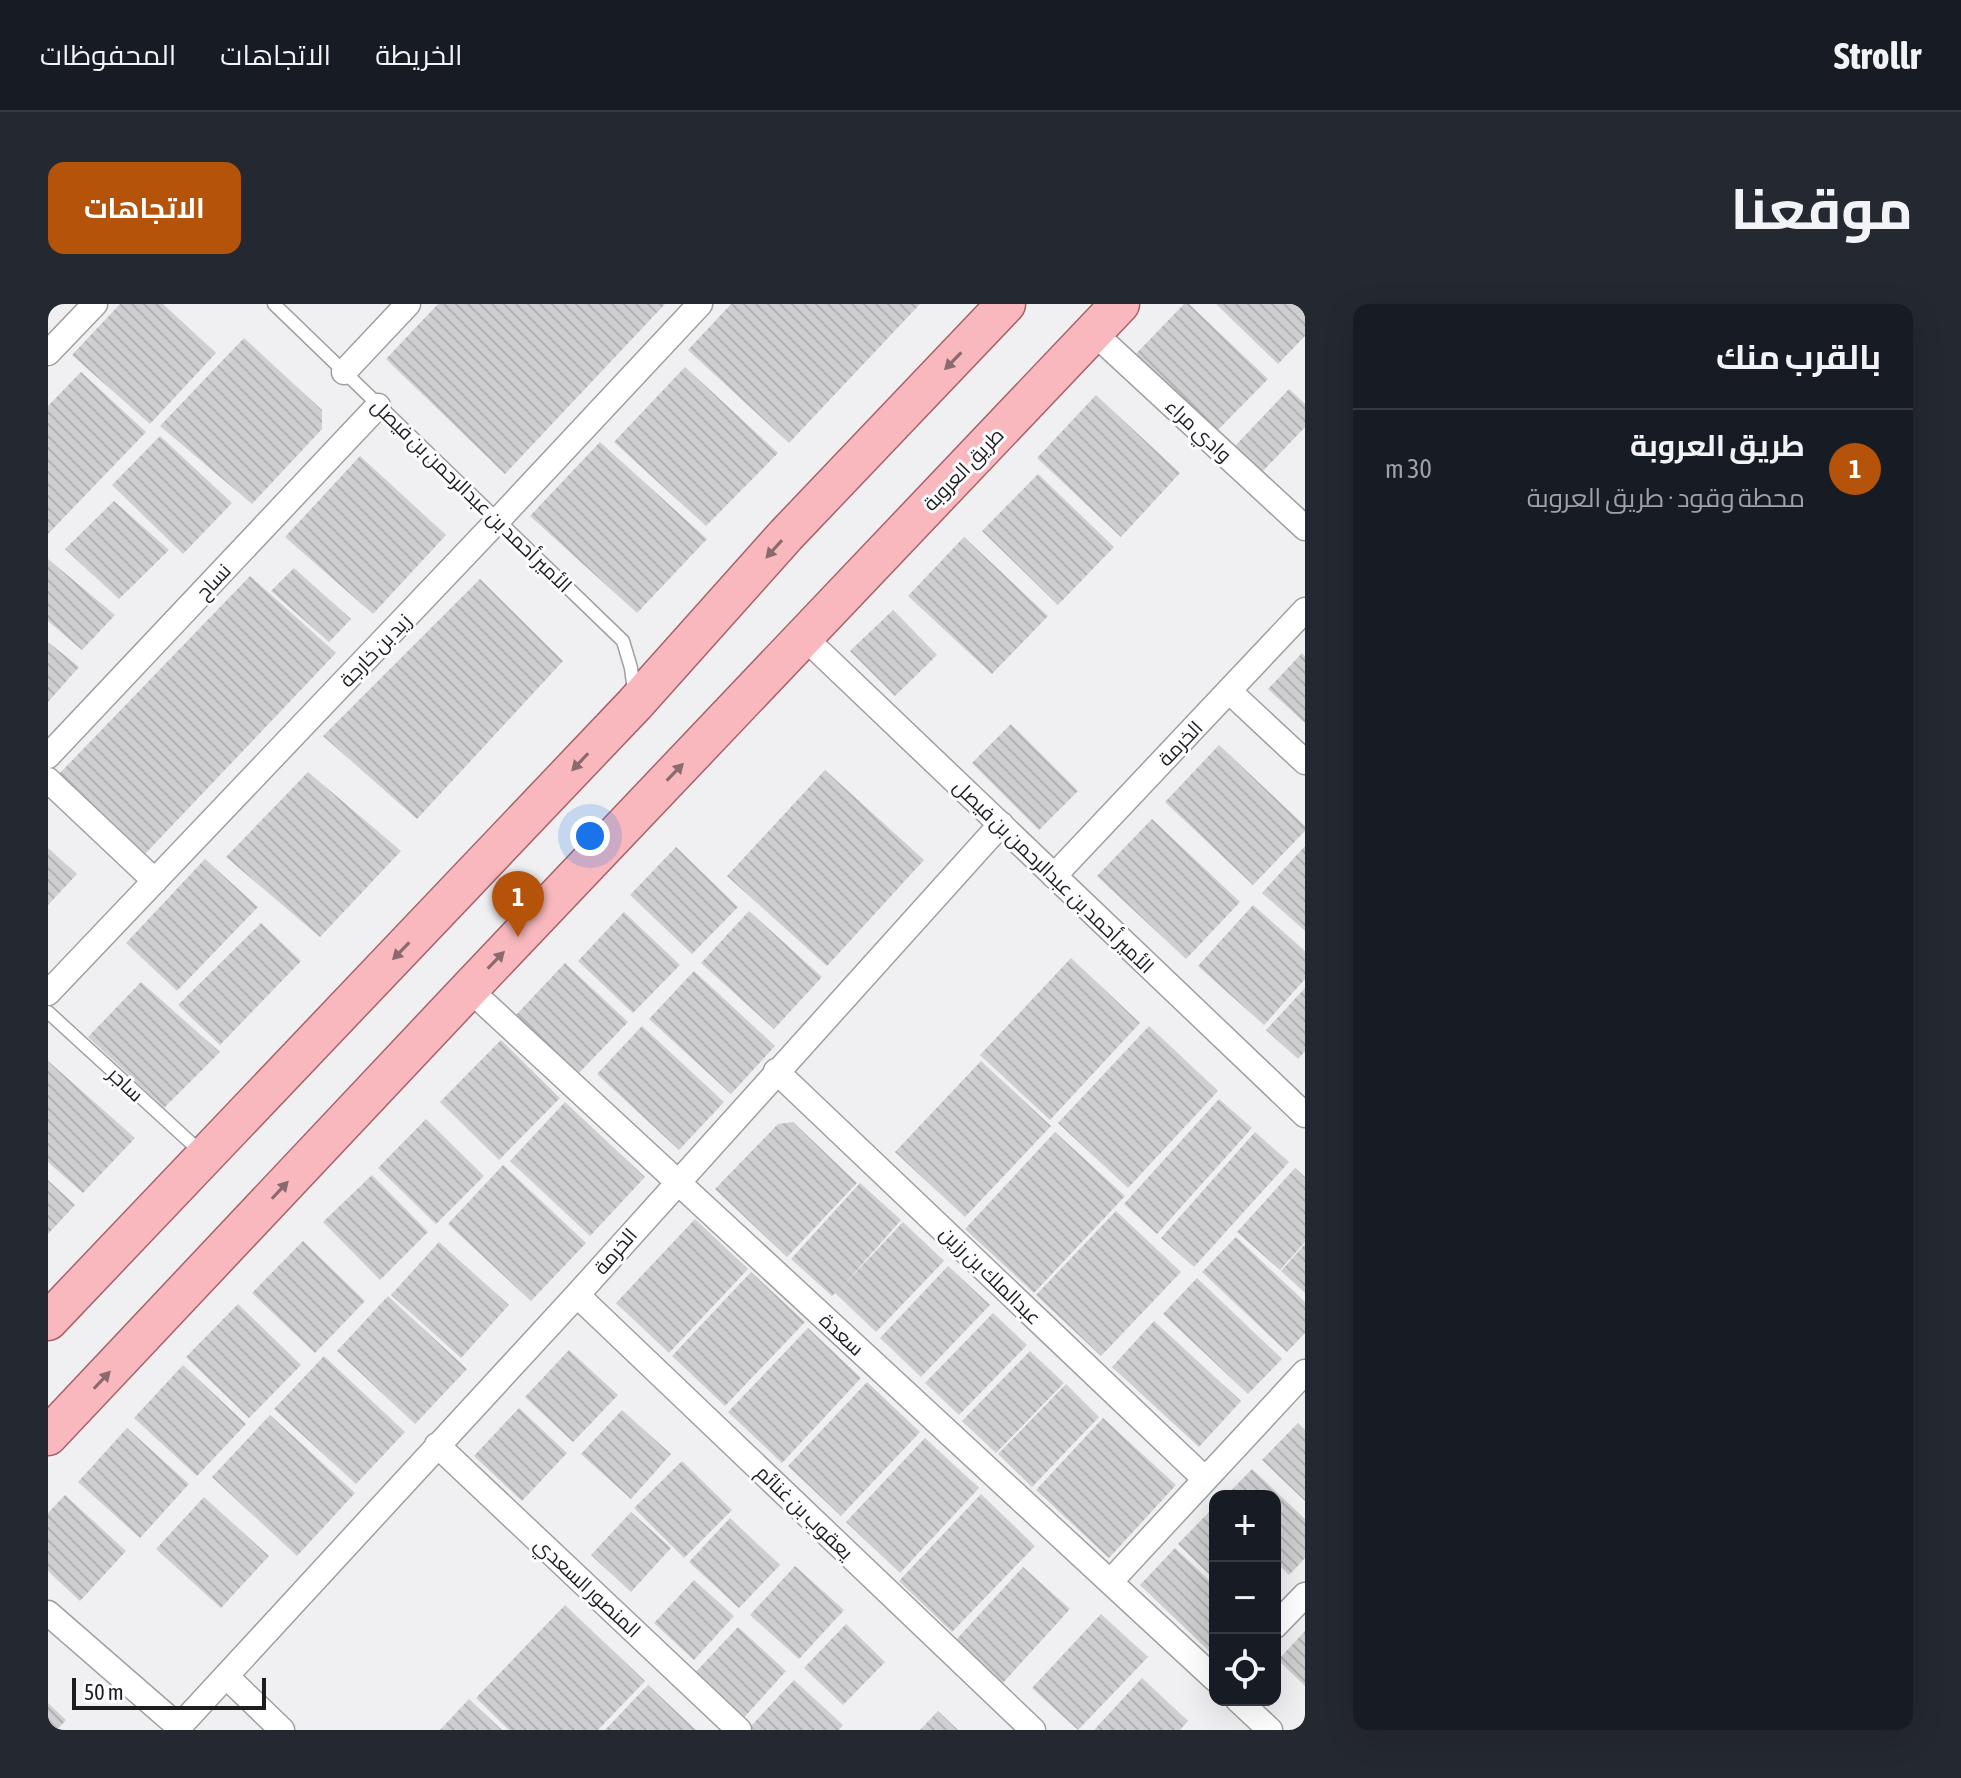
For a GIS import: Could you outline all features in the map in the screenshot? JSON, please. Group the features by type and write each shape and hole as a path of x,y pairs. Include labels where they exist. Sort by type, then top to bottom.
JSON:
{"main road":[{"path":"48,1321 635,704 786,535 1006,304"},
{"name":"طريق العروبة","path":"48,1436 1120,304"}],"street":[{"path":"48,353 95,304"},
{"path":"344,372 408,304"},
{"name":"زيد بن خارجة","path":"48,993 700,304"},
{"name":"وادي مراء","path":"1093,332 1305,528"},
{"name":"نساح","path":"48,756 378,406"},
{"name":"الخرمة","path":"1054,876 1305,610"},
{"name":"الأمير أحمد بن عبدالرحمن بن فيصل","path":"804,637 1305,1115"},
{"path":"1229,691 1305,762"},
{"path":"48,780 155,881"},
{"name":"الخرمة","path":"48,1613 179,1727 577,1295 1001,824"},
{"name":"سعدة","path":"469,989 1209,1673"},
{"name":"عبدالملك بن رزين","path":"776,1071 1205,1479"},
{"name":"يعقوب بن غنائم","path":"577,1295 1033,1730"},
{"path":"1110,1582 1305,1372"},
{"name":"المنصور السعدي","path":"437,1445 739,1730"},
{"path":"1281,1620 1305,1595"},
{"path":"227,1677 282,1730"},
{"path":"1244,1706 1270,1730"}],"lane":[{"name":"الأمير أحمد بن عبدالرحمن بن فيصل","path":"274,304 623,641 631,668 635,704"},
{"name":"ساجر","path":"48,1012 204,1156"}],"building":[{"path":"120,304 163,304 216,353 150,424 72,355"},
{"path":"438,304 665,304 505,474 386,359"},
{"path":"731,304 920,304 789,443 688,350"},
{"path":"1184,304 1189,304 1268,379 1211,437 1130,360"},
{"path":"1216,304 1305,304 1305,336 1278,364"},
{"path":"244,338 322,410 322,429 252,504 160,426"},
{"path":"685,367 778,453 706,526 614,442"},
{"path":"81,372 146,432 48,534 48,406"},
{"path":"1289,389 1305,404 1305,427 1262,472 1235,446"},
{"path":"1096,395 1180,473 1121,537 1037,458"},
{"path":"160,436 232,503 183,554 112,485"},
{"path":"600,442 707,539 637,613 530,516"},
{"path":"360,456 446,535 373,614 285,537"},
{"path":"1038,474 1114,547 1058,605 982,531"},
{"path":"114,501 169,550 119,599 65,549"},
{"path":"964,537 1048,616 992,674 908,596"},
{"path":"48,559 115,615 82,650 48,621"},
{"path":"294,568 351,619 329,642 271,591"},
{"path":"250,576 336,653 145,854 60,773"},
{"path":"480,579 563,661 417,819 323,736"},
{"path":"893,610 937,655 895,696 850,651"},
{"path":"48,642 79,667 48,702"},
{"path":"1302,653 1305,656 1305,723 1268,689"},
{"path":"1011,724 1078,791 1039,830 972,763"},
{"path":"1219,745 1305,826 1305,831 1253,885 1165,802"},
{"path":"825,770 924,860 827,966 727,876"},
{"path":"308,772 401,851 320,937 226,857"},
{"path":"1152,819 1240,902 1186,959 1097,876"},
{"path":"1305,846 1305,931 1262,893"},
{"path":"676,847 738,907 692,954 630,895"},
{"path":"48,848 77,874 48,905"},
{"path":"205,859 258,907 177,991 126,943"},
{"path":"1253,905 1305,951 1305,979 1264,1025 1198,966"},
{"path":"749,911 822,977 774,1029 701,963"},
{"path":"624,912 680,965 633,1013 578,961"},
{"path":"261,923 301,961 220,1045 178,1005"},
{"path":"1071,958 1140,1023 1050,1120 980,1055"},
{"path":"565,963 628,1022 578,1074 516,1015"},
{"path":"694,971 775,1046 731,1094 649,1019"},
{"path":"141,982 220,1052 164,1108 88,1037"},
{"path":"1305,988 1305,1051 1298,1059 1266,1030"},
{"path":"642,1026 724,1102 679,1150 597,1074"},
{"path":"1149,1026 1218,1091 1128,1188 1058,1123"},
{"path":"501,1040 560,1098 499,1160 440,1102"},
{"path":"48,1061 135,1138 83,1193 48,1162"},
{"path":"981,1061 1051,1126 965,1217 895,1152"},
{"path":"1219,1099 1252,1128 1157,1234 1124,1204"},
{"path":"565,1102 645,1177 590,1236 510,1161"},
{"path":"426,1119 484,1176 436,1224 378,1168"},
{"path":"793,1122 857,1183 787,1257 715,1189 778,1124"},
{"path":"1055,1132 1125,1196 1034,1293 965,1229"},
{"path":"1255,1132 1289,1162 1194,1267 1161,1238"},
{"path":"503,1165 586,1243 531,1301 448,1224"},
{"path":"1295,1168 1305,1177 1305,1242 1280,1270 1237,1232"},
{"path":"372,1175 428,1232 380,1280 323,1222"},
{"path":"48,1180 75,1205 48,1234"},
{"path":"860,1183 901,1220 843,1286 903,1222 944,1261 876,1332 835,1293 832,1296 791,1259"},
{"path":"1116,1211 1181,1272 1101,1356 1036,1295"},
{"path":"695,1219 748,1269 669,1353 616,1303"},
{"path":"1236,1237 1305,1302 1305,1333 1287,1352 1202,1272"},
{"path":"303,1241 365,1301 315,1353 252,1293"},
{"path":"439,1242 509,1305 461,1358 391,1295"},
{"path":"1305,1244 1305,1293 1281,1271"},
{"path":"948,1266 990,1305 921,1377 880,1338"},
{"path":"751,1272 805,1322 725,1406 672,1356"},
{"path":"1197,1278 1282,1359 1248,1394 1163,1314"},
{"path":"388,1296 467,1369 415,1424 337,1351"},
{"path":"238,1304 301,1365 249,1418 186,1357"},
{"path":"993,1313 1027,1345 959,1415 925,1383"},
{"path":"1154,1321 1241,1401 1199,1447 1112,1367"},
{"path":"808,1328 861,1378 782,1463 728,1412"},
{"path":"569,1350 618,1395 573,1442 525,1397"},
{"path":"1030,1351 1064,1383 996,1453 962,1421"},
{"path":"324,1356 405,1432 356,1484 274,1409"},
{"path":"183,1365 246,1424 197,1476 134,1418"},
{"path":"867,1382 920,1432 841,1516 788,1466"},
{"path":"1066,1384 1099,1417 1032,1487 998,1454"},
{"path":"519,1408 567,1453 522,1501 474,1456"},
{"path":"622,1410 671,1454 631,1499 581,1454"},
{"path":"270,1415 355,1493 297,1556 212,1477"},
{"path":"1103,1418 1176,1485 1109,1558 1036,1490"},
{"path":"1298,1423 1305,1430 1305,1501 1262,1460"},
{"path":"127,1428 189,1484 140,1538 78,1482"},
{"path":"925,1438 979,1488 900,1573 846,1522"},
{"path":"682,1461 732,1510 684,1558 634,1508"},
{"path":"1252,1469 1274,1490 1232,1490"},
{"path":"981,1494 1035,1546 952,1632 899,1581"},
{"path":"65,1495 126,1551 80,1601 48,1571 48,1513"},
{"path":"1281,1496 1305,1519 1305,1558 1289,1575 1281,1567"},
{"path":"204,1497 269,1556 221,1608 156,1549"},
{"path":"631,1512 671,1548 631,1592 591,1555"},
{"path":"1209,1512 1209,1574 1178,1544"},
{"path":"730,1518 780,1565 739,1608 689,1562"},
{"path":"1175,1548 1209,1580 1209,1651 1140,1585"},
{"path":"795,1566 844,1610 799,1659 750,1615"},
{"path":"1023,1567 1070,1609 1002,1684 955,1641"},
{"path":"694,1580 734,1616 694,1660 654,1623"},
{"path":"565,1605 645,1681 598,1730 509,1730 476,1698"},
{"path":"1101,1614 1148,1657 1078,1730 1032,1688"},
{"path":"846,1624 885,1662 843,1705 804,1668"},
{"path":"738,1627 786,1671 740,1722 691,1677"},
{"path":"1305,1631 1305,1686 1281,1663 1281,1657"},
{"path":"1142,1678 1188,1721 1180,1730 1094,1730"},
{"path":"794,1680 843,1725 839,1730 754,1730 750,1727"},
{"path":"648,1685 696,1730 605,1730"},
{"path":"469,1699 502,1730 440,1730"},
{"path":"48,1703 66,1720 57,1730 48,1730"},
{"path":"938,1711 958,1730 920,1730"}],"place":[{"name":"طريق العروبة","path":"518,937"}]}
